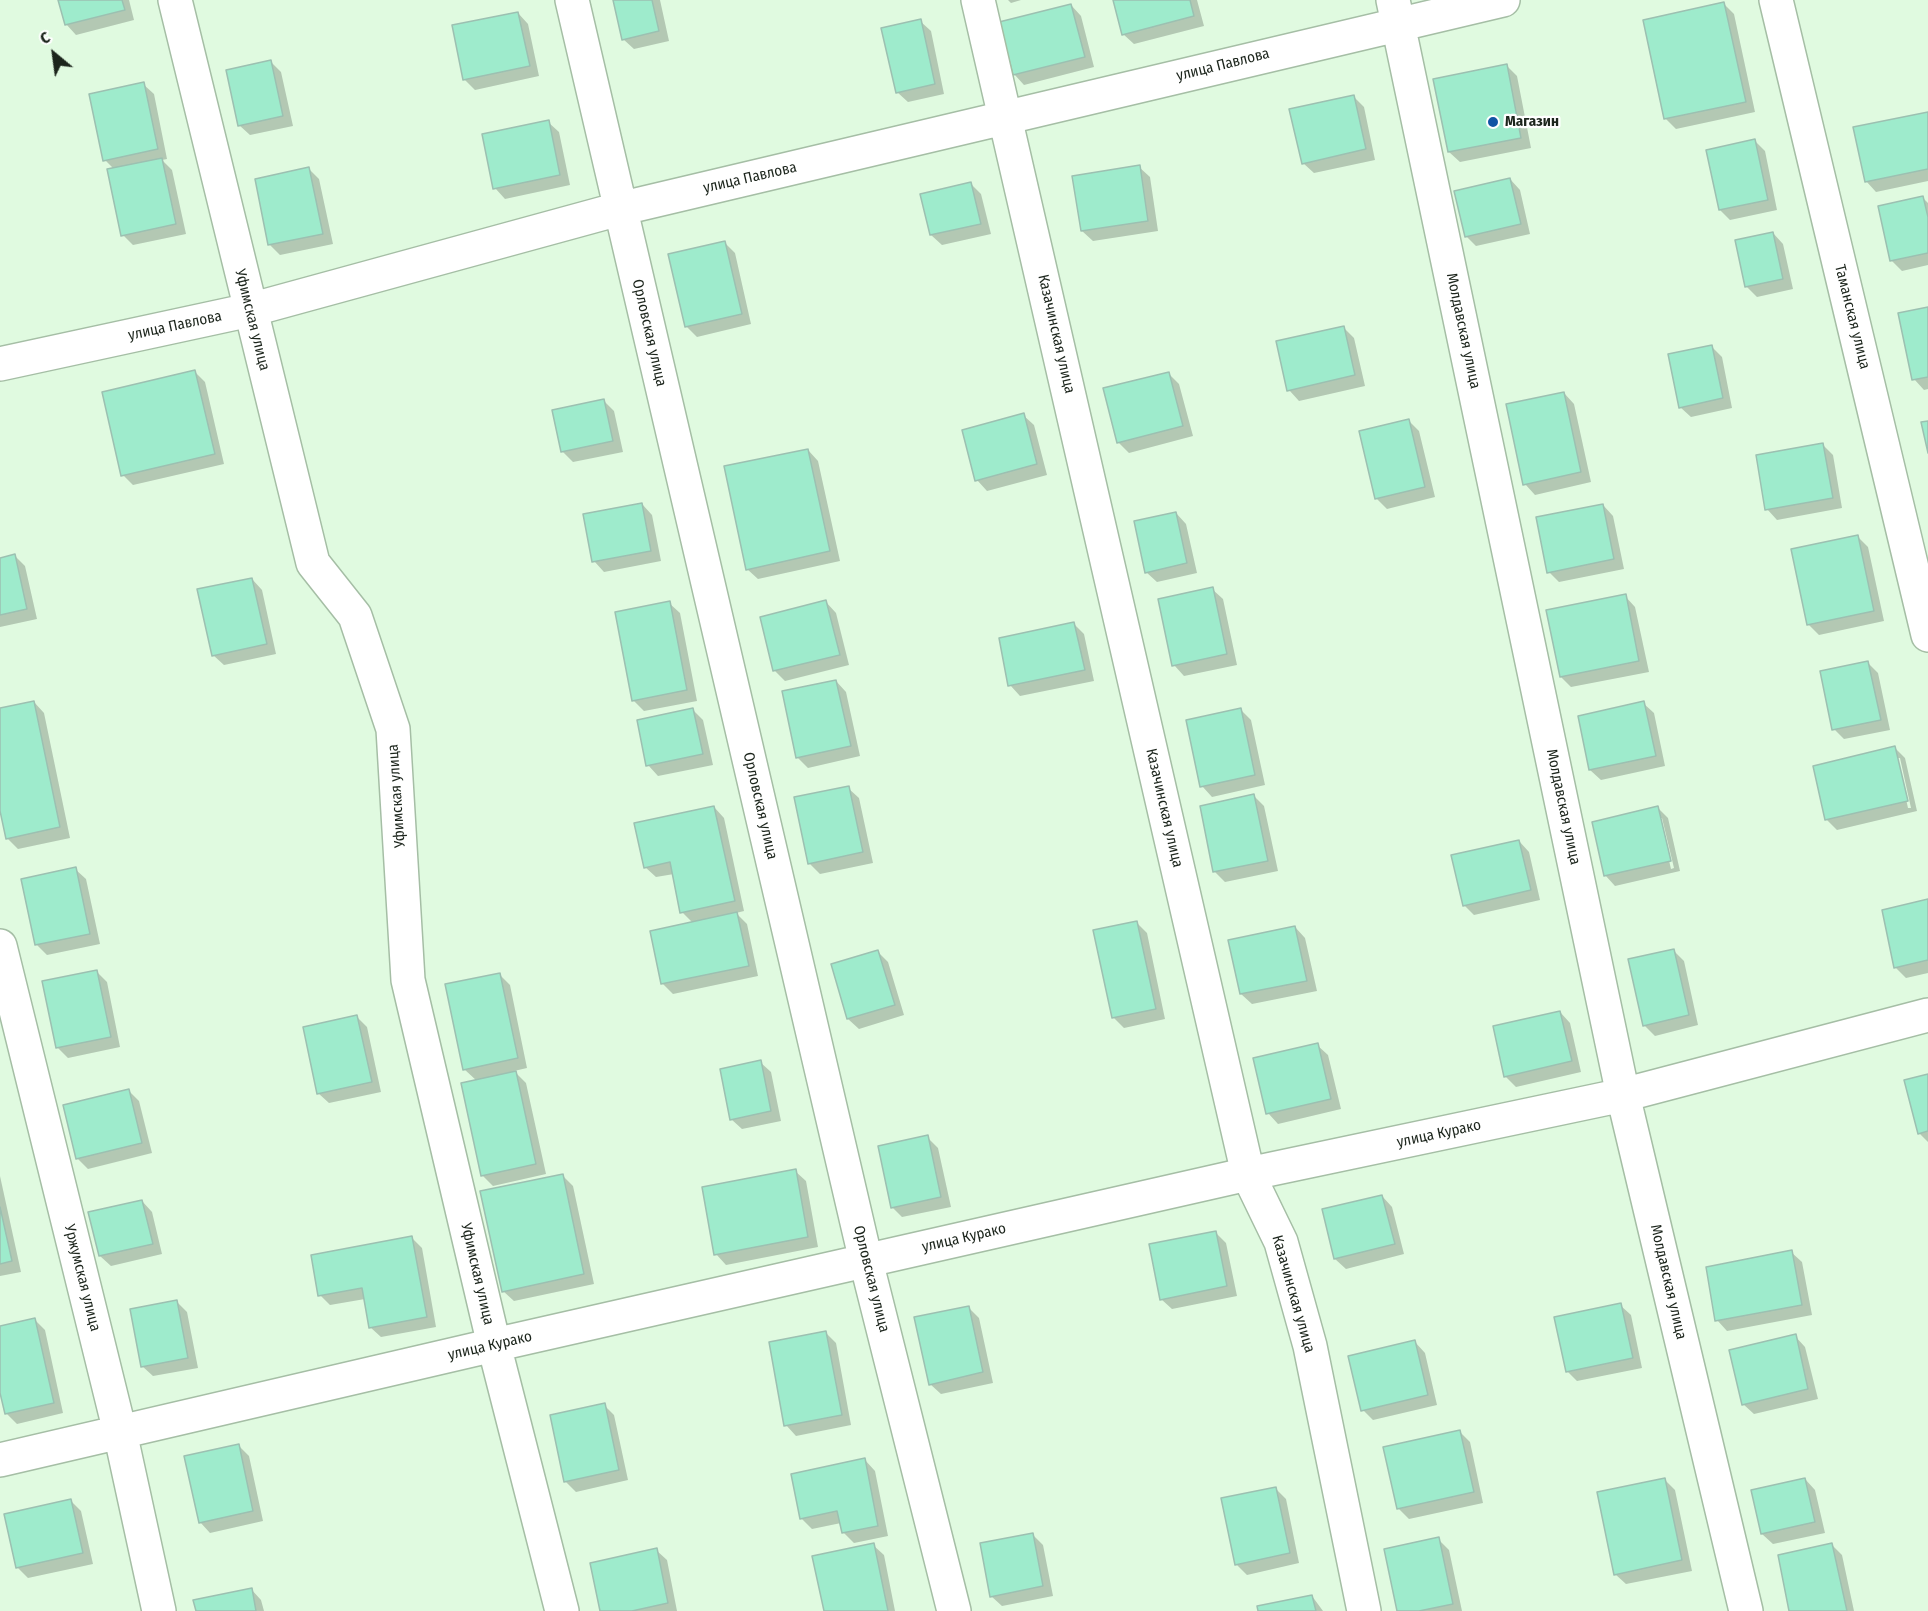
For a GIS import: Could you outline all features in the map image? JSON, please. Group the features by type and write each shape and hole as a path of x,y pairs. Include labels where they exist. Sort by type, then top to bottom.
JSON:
{"street":[{"name":"Уфимская улица","path":"175,0 314,563 355,616 393,729 408,980 494,1345 562,1611"},
{"name":"Орловская улица","path":"572,0 866,1261 954,1611"},
{"name":"Казачинская улица","path":"978,0 1007,118 1248,1174 1281,1242 1310,1346 1364,1611"},
{"name":"улица Павлова","path":"0,364 250,310 619,209 1007,118 1396,11 1503,0"},
{"name":"Таманская улица","path":"1776,0 1928,635"},
{"name":"Молдавская улица","path":"1396,11 1623,1095 1746,1611"},
{"name":"Уржумская улица","path":"0,946 120,1432 159,1611"},
{"name":"улица Курако","path":"0,1460 1248,1174 1623,1095 1928,1015"}],"building":[{"path":"58,0 122,0 125,10 65,25"},
{"path":"613,0 652,0 659,31 622,40"},
{"path":"1113,0 1190,0 1194,16 1122,35"},
{"path":"1724,2 1746,102 1664,119 1643,20"},
{"path":"1071,4 1085,57 1013,75 999,22"},
{"path":"518,12 530,66 463,80 452,25"},
{"path":"921,19 935,84 896,93 881,28"},
{"path":"271,60 283,116 238,126 226,70"},
{"path":"1507,64 1521,138 1448,152 1433,79"},
{"path":"144,82 158,149 103,161 89,94"},
{"path":"1354,95 1366,149 1302,164 1289,109"},
{"path":"1928,112 1928,169 1865,182 1853,127"},
{"path":"549,120 560,175 493,189 482,134"},
{"path":"1755,139 1768,200 1719,210 1706,150"},
{"path":"162,158 176,224 121,236 107,169"},
{"path":"1140,165 1148,221 1081,231 1072,176"},
{"path":"309,167 323,234 268,245 255,179"},
{"path":"1510,178 1521,224 1465,237 1454,191"},
{"path":"971,182 981,224 930,235 920,194"},
{"path":"1923,196 1928,217 1928,253 1890,261 1878,206"},
{"path":"1773,232 1783,279 1745,287 1735,240"},
{"path":"725,241 742,314 685,327 668,254"},
{"path":"1928,307 1928,377 1912,380 1898,313"},
{"path":"1344,326 1355,375 1287,391 1276,341"},
{"path":"1712,345 1723,398 1679,408 1668,354"},
{"path":"195,370 215,454 121,476 102,392"},
{"path":"1169,372 1183,426 1117,443 1103,388"},
{"path":"1564,392 1581,472 1523,485 1506,404"},
{"path":"604,399 613,441 561,452 552,410"},
{"path":"1024,413 1037,464 975,481 962,430"},
{"path":"1409,419 1425,487 1375,499 1359,431"},
{"path":"1928,421 1928,453 1921,422"},
{"path":"1823,443 1833,498 1765,510 1756,455"},
{"path":"808,449 830,551 746,570 724,466"},
{"path":"642,503 651,551 592,562 583,514"},
{"path":"1603,504 1614,559 1547,573 1536,517"},
{"path":"1176,512 1187,563 1145,573 1134,521"},
{"path":"1858,535 1874,611 1807,625 1791,549"},
{"path":"15,554 27,609 0,615 0,558"},
{"path":"252,578 267,644 212,656 197,589"},
{"path":"1213,587 1227,654 1172,666 1158,599"},
{"path":"1626,594 1639,661 1560,677 1546,610"},
{"path":"826,600 840,655 773,671 760,617"},
{"path":"670,601 687,690 632,701 615,612"},
{"path":"1074,622 1085,670 1008,686 999,638"},
{"path":"1868,661 1881,720 1832,730 1820,671"},
{"path":"836,680 851,746 796,758 782,691"},
{"path":"34,701 60,827 6,839 0,811 0,708"},
{"path":"1644,701 1656,756 1589,770 1578,716"},
{"path":"693,708 703,754 646,766 637,720"},
{"path":"1241,708 1255,775 1200,787 1186,720"},
{"path":"1895,746 1908,801 1825,820 1813,766"},
{"path":"849,786 863,852 808,864 794,797"},
{"path":"1254,794 1268,861 1213,872 1200,806"},
{"path":"714,806 735,901 680,913 670,862 644,868 634,823"},
{"path":"1658,806 1671,861 1604,876 1592,822"},
{"path":"1519,840 1531,890 1463,906 1451,855"},
{"path":"76,867 90,934 35,945 21,879"},
{"path":"1928,899 1928,960 1894,968 1882,910"},
{"path":"737,912 749,966 661,984 650,931"},
{"path":"1137,921 1156,1009 1112,1018 1093,930"},
{"path":"1295,926 1307,981 1240,994 1228,940"},
{"path":"1674,949 1689,1015 1643,1026 1628,959"},
{"path":"878,950 895,1005 847,1019 831,964"},
{"path":"97,970 111,1037 56,1048 42,981"},
{"path":"500,973 518,1058 463,1070 445,984"},
{"path":"1560,1011 1572,1061 1504,1077 1493,1026"},
{"path":"357,1015 372,1082 317,1094 303,1027"},
{"path":"1318,1043 1331,1099 1266,1114 1253,1058"},
{"path":"761,1060 771,1111 730,1120 720,1069"},
{"path":"516,1071 536,1164 481,1176 461,1083"},
{"path":"1928,1074 1928,1131 1918,1134 1904,1080"},
{"path":"129,1089 142,1143 76,1159 63,1105"},
{"path":"928,1135 941,1197 891,1208 878,1146"},
{"path":"796,1169 808,1237 714,1255 702,1187"},
{"path":"563,1174 584,1274 502,1292 480,1191"},
{"path":"1382,1195 1395,1244 1334,1259 1322,1209"},
{"path":"142,1200 153,1244 99,1256 88,1212"},
{"path":"0,1207 12,1261 0,1264"},
{"path":"1216,1231 1227,1286 1160,1300 1149,1244"},
{"path":"412,1236 427,1317 369,1328 362,1288 318,1296 311,1255"},
{"path":"1792,1250 1802,1305 1715,1321 1706,1267"},
{"path":"177,1300 188,1358 141,1367 130,1309"},
{"path":"1621,1303 1633,1358 1566,1372 1554,1317"},
{"path":"969,1306 983,1372 929,1385 914,1317"},
{"path":"35,1318 54,1403 5,1414 0,1393 0,1326"},
{"path":"826,1331 842,1415 784,1426 769,1342"},
{"path":"1796,1334 1808,1389 1742,1405 1729,1350"},
{"path":"1415,1340 1428,1395 1361,1411 1348,1356"},
{"path":"605,1403 619,1470 564,1482 550,1415"},
{"path":"1460,1430 1474,1492 1397,1509 1383,1447"},
{"path":"239,1444 253,1511 199,1523 184,1456"},
{"path":"865,1458 878,1526 842,1533 837,1511 800,1519 791,1474"},
{"path":"1665,1478 1682,1560 1614,1575 1597,1492"},
{"path":"1805,1478 1815,1522 1761,1534 1751,1490"},
{"path":"1276,1487 1290,1553 1235,1565 1221,1498"},
{"path":"71,1499 83,1553 16,1568 4,1514"},
{"path":"1033,1533 1043,1586 990,1597 980,1543"},
{"path":"1439,1537 1453,1604 1419,1611 1397,1611 1384,1549"},
{"path":"874,1543 888,1611 824,1611 812,1556"},
{"path":"1832,1543 1847,1611 1789,1611 1778,1555"},
{"path":"657,1548 668,1603 632,1611 600,1611 590,1563"},
{"path":"252,1588 256,1611 196,1611 193,1600"},
{"path":"1312,1595 1316,1611 1258,1611 1257,1606"}],"place":[{"name":"Магазин","path":"1493,122"}]}
